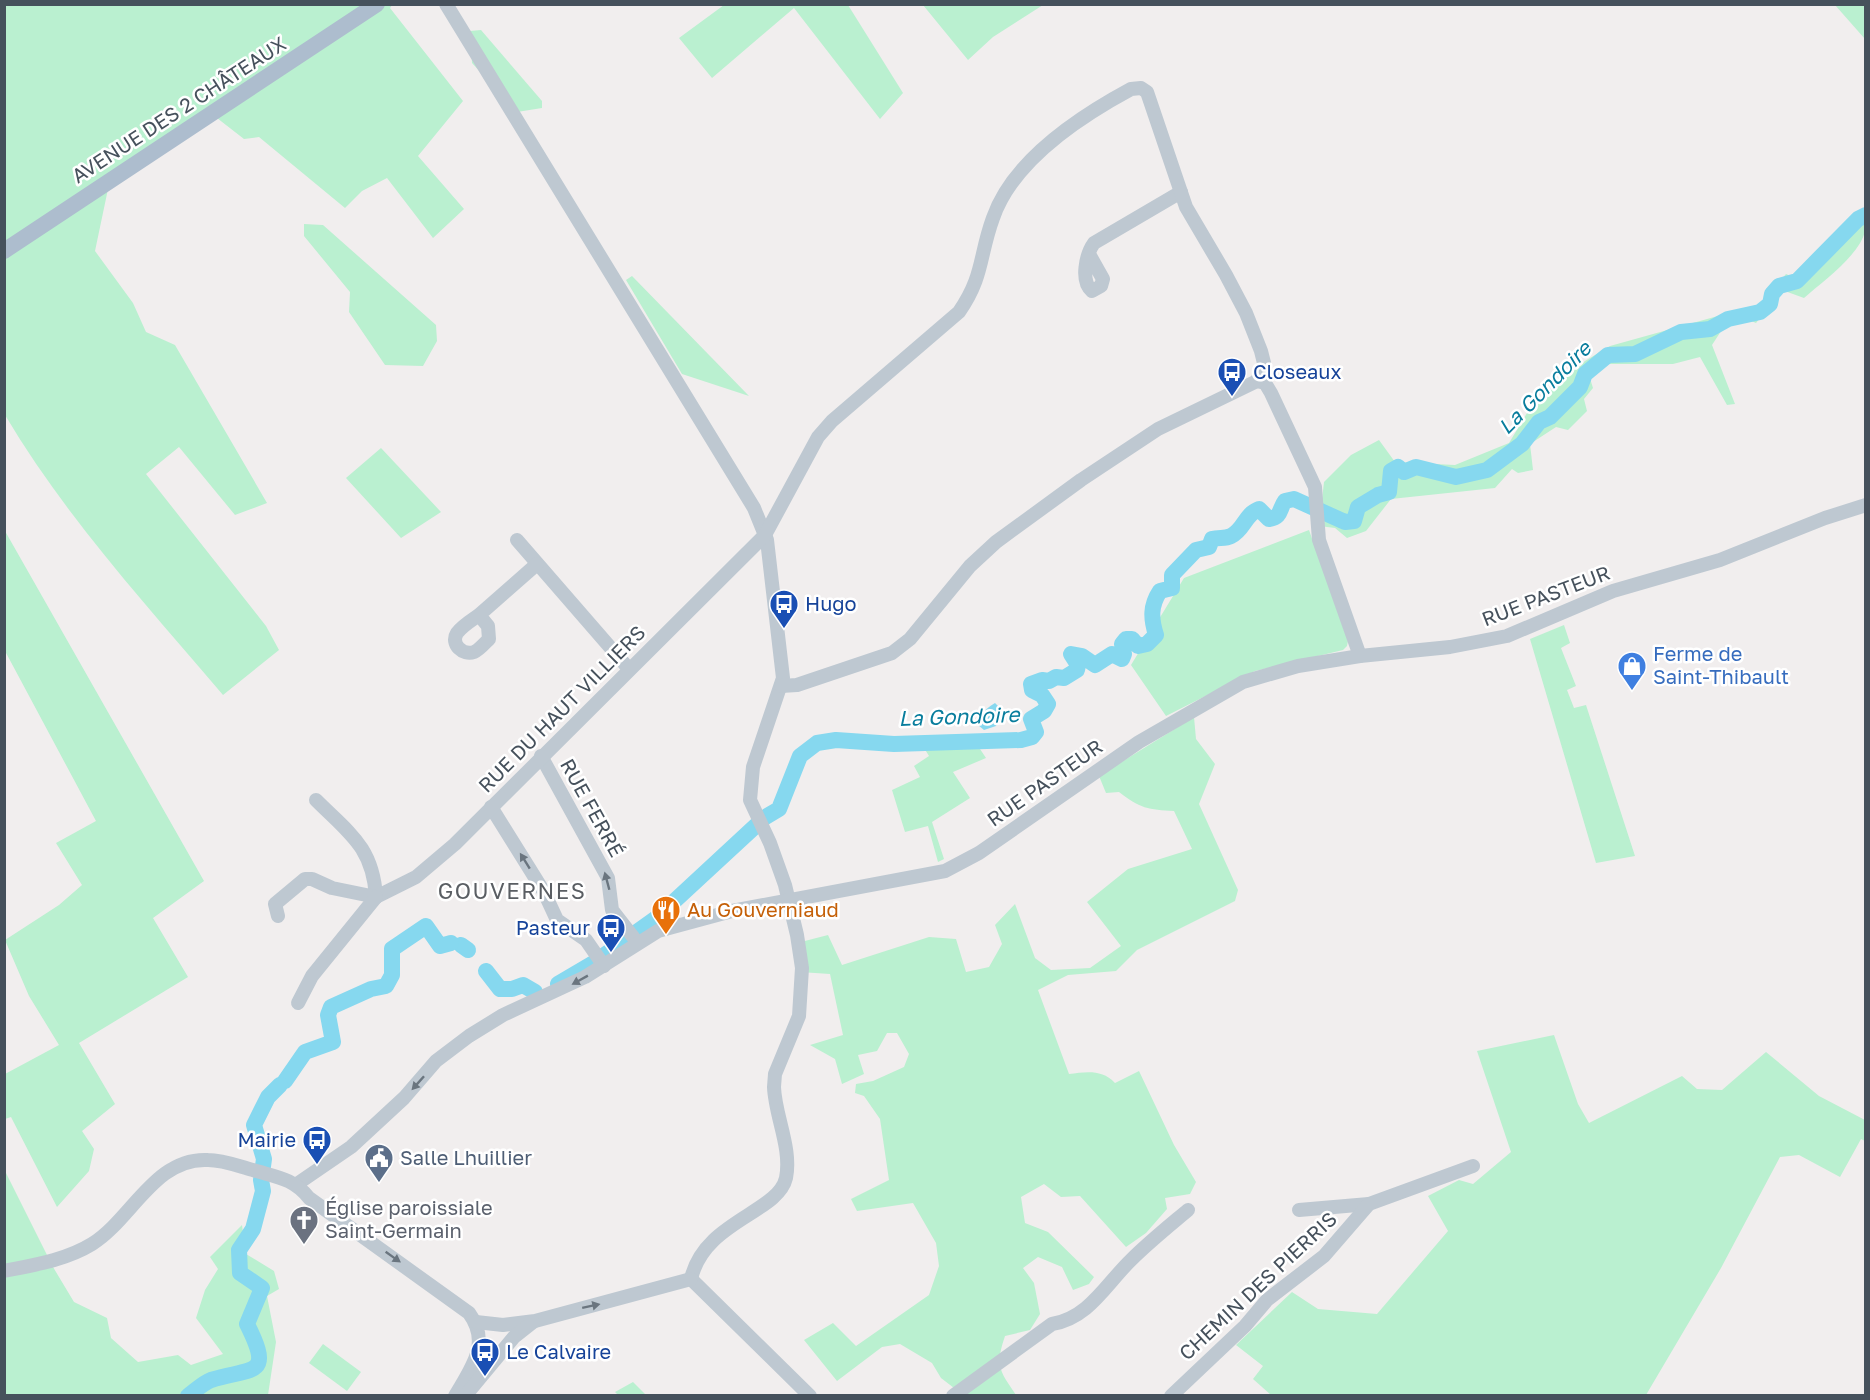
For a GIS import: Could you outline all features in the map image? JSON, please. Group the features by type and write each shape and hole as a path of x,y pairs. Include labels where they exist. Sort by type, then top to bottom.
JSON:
{"main road":[{"name":"AVENUE DES 2 CHÂTEAUX","path":"4,251 377,4"}],"street":[{"path":"446,4 748,498 765,534 783,678 751,778 750,800 789,900 798,935 802,995 793,1037 776,1074 774,1087 788,1162 785,1181 760,1207 713,1239 700,1254 691,1279"},
{"name":"RUE DU HAUT VILLIERS","path":"376,897 416,877 455,844 765,534 818,437 832,421 959,312 973,292 982,269 985,239 1007,188 1021,169 1044,146 1114,99 1141,88 1150,99 1180,192"},
{"path":"1089,254 1099,239 1180,192 1186,207 1246,313 1263,363 1257,381"},
{"path":"782,686 796,685 892,652 910,639 970,566 996,542 1081,480 1149,435 1257,381 1265,383 1315,487 1319,540 1360,656"},
{"name":"RUE PASTEUR","path":"297,1184 351,1147 404,1098 436,1061 469,1036 502,1015 570,986 633,938 666,927 789,900 935,874 952,868 1130,748 1218,694 1243,682 1299,666 1360,656 1450,647 1507,636 1613,591 1720,560 1866,505"},
{"path":"517,540 629,669"},
{"path":"479,615 537,564"},
{"name":"RUE FERRÉ","path":"541,756 608,878 612,910 633,938"},
{"path":"298,1003 312,976 376,897 375,873 366,853 316,800"},
{"path":"490,807 544,892 557,920 586,940 601,961"},
{"path":"278,916 275,904 305,879 312,879 332,888 376,897"},
{"path":"4,1271 54,1260 92,1244 119,1223 157,1180 186,1163 216,1160 297,1184 309,1198 457,1303 476,1322 480,1336 479,1352 456,1395"},
{"name":"CHEMIN DES PIERRIS","path":"1171,1395 1245,1326 1267,1300 1324,1256 1369,1204 1473,1166"},
{"path":"1299,1210 1369,1204"},
{"path":"953,1395 1052,1324 1065,1322 1077,1315 1094,1301 1130,1261 1188,1209"},
{"path":"476,1322 503,1325 535,1321 691,1279"},
{"path":"691,1279 810,1395"},
{"path":"465,1395 514,1337 535,1321"}],"green space":[{"path":"4,5 392,5 390,8 463,101 418,156 464,209 433,238 387,178 362,191 345,208 259,137 244,139 217,118 108,189 95,251 133,303 146,332 175,345 267,503 235,515 179,447 146,474 266,626 279,650 223,695 81,525 54,490 5,415"},
{"path":"724,5 848,5 903,93 880,119 794,8 712,78 679,38"},
{"path":"923,5 1043,5 993,37 968,60"},
{"path":"1835,5 1865,5 1865,39"},
{"path":"481,30 542,101 542,108 517,112 472,63 470,31"},
{"path":"1865,211 1866,229 1856,249 1839,268 1804,298 1782,290 1774,294 1771,304 1756,323 1749,320 1725,325 1712,345 1735,404 1727,405 1700,357 1673,364 1603,364 1589,375 1593,388 1584,399 1587,411 1568,430 1556,427 1530,444 1533,470 1518,473 1512,469 1495,488 1391,499 1366,531 1347,538 1335,528 1319,526 1324,482 1351,455 1379,440 1395,462 1455,465 1509,443 1530,408 1585,361 1610,346 1761,304 1786,274 1795,278 1833,248 1852,218"},
{"path":"304,224 323,225 436,325 437,341 423,366 385,365 349,312 350,292 304,236"},
{"path":"632,276 749,396 682,374 626,280"},
{"path":"381,448 441,512 401,538 346,478"},
{"path":"1309,530 1348,641 1347,646 1343,650 1255,671 1166,716 1131,665 1184,578"},
{"path":"5,531 204,881 153,918 188,977 79,1043 115,1104 82,1131 94,1149 89,1171 57,1207 11,1117 5,1119 5,1074 59,1045 29,996 5,940 59,905 82,885 56,843 96,821 5,651"},
{"path":"1564,625 1570,643 1561,648 1576,686 1567,690 1574,708 1586,705 1635,856 1596,863 1530,639"},
{"path":"1194,717 1196,739 1215,764 1199,804 1238,890 1235,901 1137,950 1116,971 1068,975 1038,990 1069,1074 1099,1073 1115,1083 1139,1071 1174,1145 1196,1182 1190,1194 1165,1198 1167,1209 1146,1233 1126,1247 1080,1196 1061,1197 1044,1184 1021,1197 1025,1223 1048,1232 1094,1277 1089,1284 1073,1290 1062,1267 1038,1257 1023,1268 1034,1283 1040,1314 1030,1330 1005,1336 1002,1346 1000,1367 1016,1395 948,1395 954,1388 941,1378 932,1363 900,1344 882,1347 837,1381 804,1340 833,1323 856,1346 929,1295 939,1266 936,1243 913,1203 857,1211 851,1199 889,1180 880,1119 864,1096 855,1093 856,1084 873,1081 904,1067 909,1054 897,1033 887,1033 877,1051 858,1055 864,1074 842,1084 835,1059 810,1045 843,1035 830,974 800,972 797,943 828,935 842,965 929,937 956,939 966,972 989,967 1002,944 995,925 1015,904 1035,958 1051,970 1090,968 1121,946 1087,902 1128,869 1192,849 1174,811 1145,807 1119,792 1106,793 1099,776"},
{"path":"921,743 976,743 986,758 953,772 970,798 932,822 944,859 938,862 928,826 905,832 892,790 920,777 914,766 929,756"},
{"path":"1554,1035 1578,1104 1589,1123 1682,1076 1697,1089 1722,1090 1766,1052 1819,1096 1865,1120 1865,1141 1861,1139 1840,1177 1799,1155 1780,1157 1721,1268 1646,1395 1271,1395 1253,1379 1263,1366 1236,1345 1292,1292 1318,1309 1377,1314 1448,1231 1428,1196 1459,1180 1473,1184 1511,1152 1477,1051"},
{"path":"4,1169 53,1267 74,1302 107,1318 111,1338 138,1362 178,1355 191,1365 223,1354 196,1318 205,1290 218,1269 210,1257 242,1225 246,1254 274,1271 279,1289 267,1296 276,1342 268,1395 5,1395"},
{"path":"323,1344 361,1372 347,1391 309,1363"},
{"path":"633,1382 646,1395 618,1395 615,1392"}],"water":[{"path":"995,703 1000,708 1001,716 996,726 984,730 978,725 980,718"}],"waterway":[{"name":"La Gondoire","path":"558,984 592,964 655,919 764,818 779,809 800,756 817,743 836,740 894,744 1021,740 1032,737 1036,732 1031,719 1044,711 1048,704 1042,695 1032,690 1031,684 1042,680 1049,681 1056,677 1064,678 1077,670 1078,665 1071,654 1082,656 1095,665 1112,654 1122,659 1124,654 1122,644 1126,639 1132,639 1138,646 1147,644 1156,635 1152,618 1154,602 1160,591 1172,588 1172,575 1196,550 1209,547 1212,539 1229,537 1239,530 1254,511 1259,509 1269,519 1273,518 1278,515 1285,501 1294,499 1345,522 1354,521 1358,507 1378,495 1389,492 1391,471 1398,467 1404,472 1416,467 1456,477 1487,470 1522,444 1539,422 1550,417 1580,387 1585,374 1608,355 1635,354 1681,332 1710,329 1728,319 1760,312 1770,304 1772,294 1779,286 1797,281 1858,219 1866,215"},
{"name":"La Gondoire","path":"285,1081 305,1052 333,1042 328,1015 331,1007 371,989 386,986 392,975 392,949 426,926 440,946 451,943"},
{"name":"La Gondoire","path":"461,945 468,950"},
{"name":"La Gondoire","path":"486,971 500,989 512,989 523,985 535,992"},
{"name":"La Gondoire","path":"188,1396 208,1381 248,1371 259,1362 255,1341 247,1324 262,1288 240,1273 239,1250 253,1229 263,1191 261,1180 264,1159 254,1125 268,1097 280,1085"}],"place":[{"name":"Closeaux","path":"1232,398"},
{"name":"Hugo","path":"784,630"},
{"name":"Ferme de Saint-Thibault","path":"1632,692"},
{"name":"Au Gouverniaud","path":"666,936"},
{"name":"Pasteur","path":"611,954"},
{"name":"Mairie","path":"317,1166"},
{"name":"Salle Lhuillier","path":"379,1184"},
{"name":"Église paroissiale Saint-Germain","path":"304,1246"},
{"name":"Le Calvaire","path":"485,1378"}],"district":[{"name":"GOUVERNES","path":"512,891"}]}
